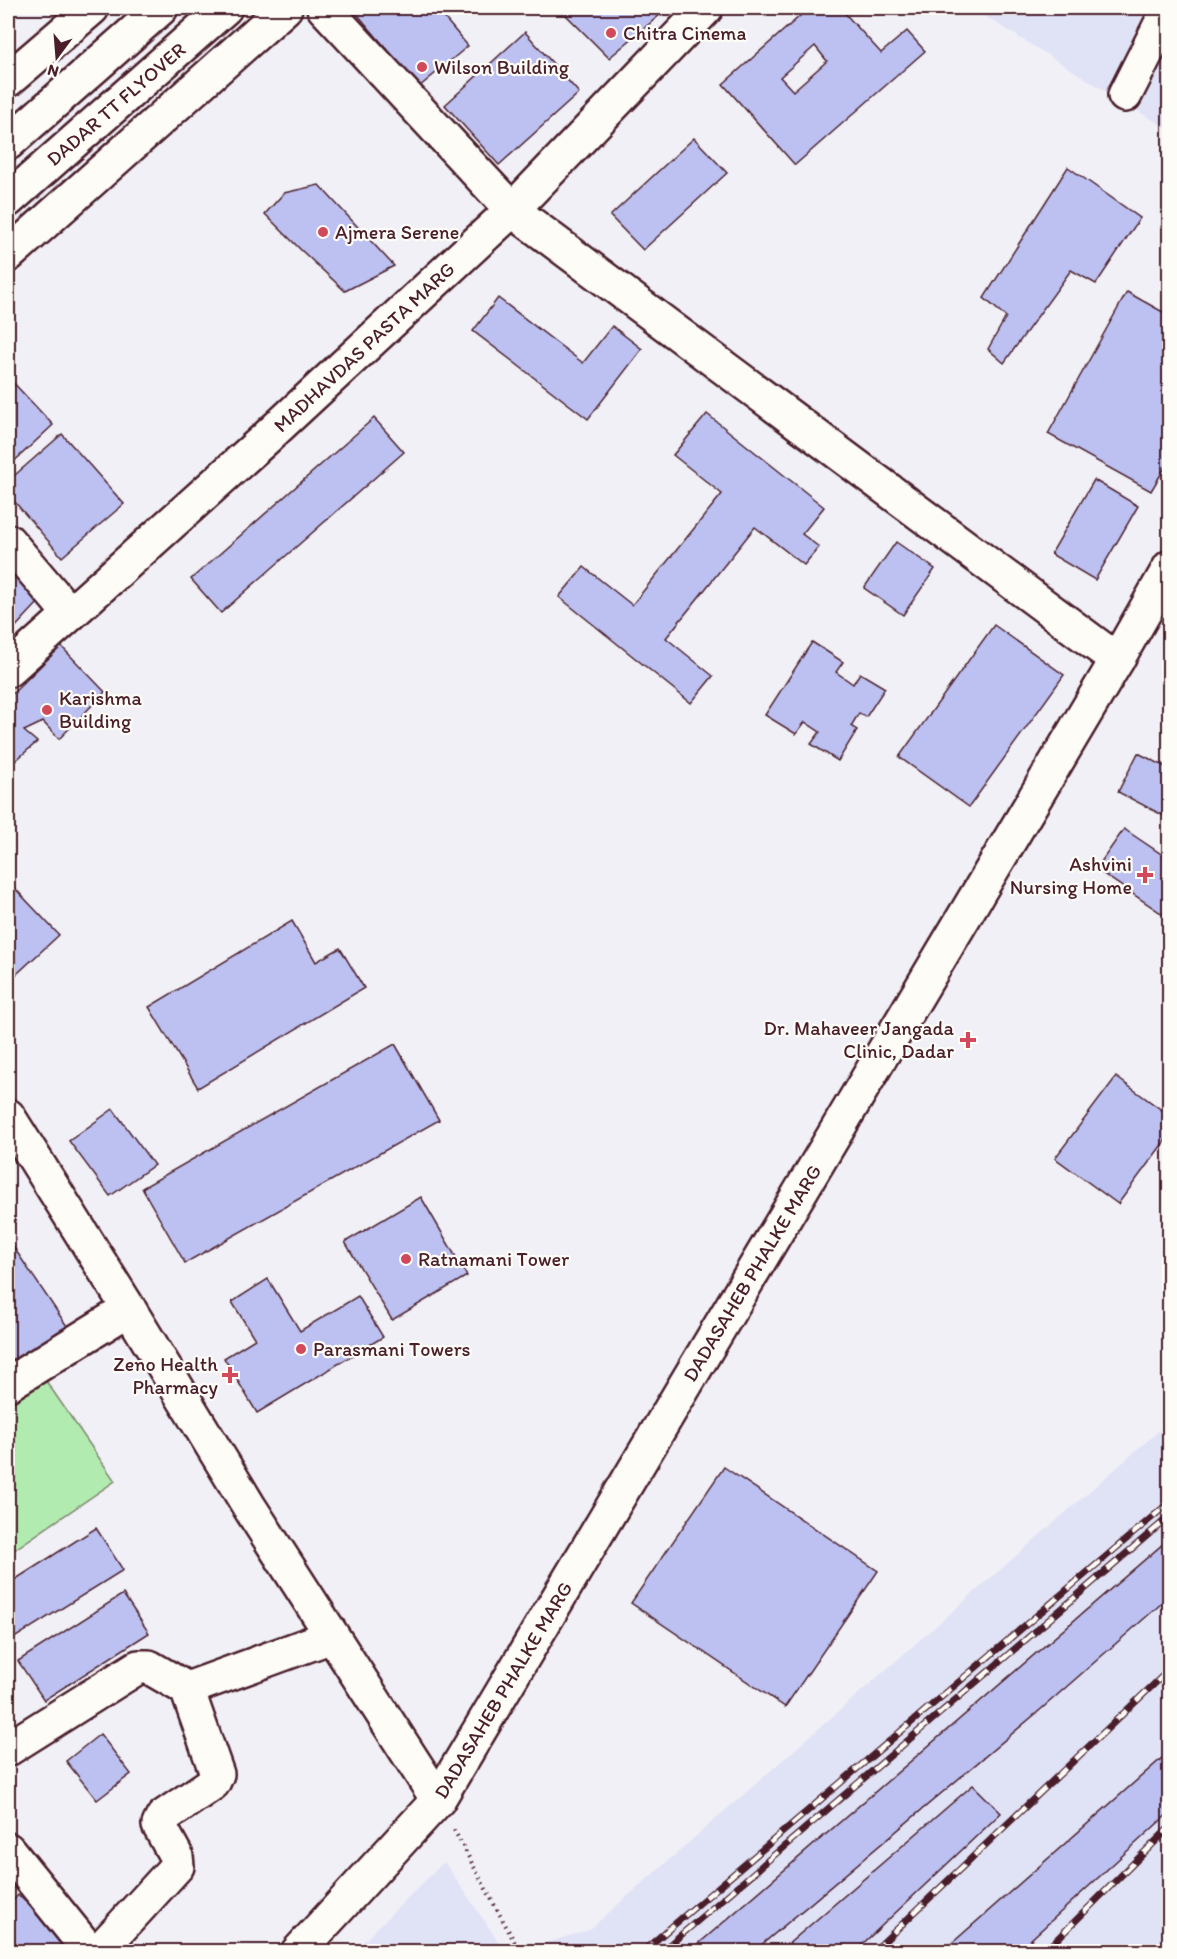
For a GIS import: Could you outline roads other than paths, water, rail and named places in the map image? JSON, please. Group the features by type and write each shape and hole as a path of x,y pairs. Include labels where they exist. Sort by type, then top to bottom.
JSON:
{"main road":[{"path":"8,81 92,8"},
{"path":"8,143 161,8"},
{"name":"DADAR TT FLYOVER","path":"8,200 225,8"},
{"path":"8,255 285,8"},
{"path":"324,8 512,210 1117,660"},
{"name":"MADHAVDAS PASTA MARG","path":"8,670 265,439 512,210 706,8"},
{"path":"1125,95 1169,8"},
{"path":"8,541 70,614"},
{"name":"DADASAHEB PHALKE MARG","path":"298,1952 438,1800 1117,660 1170,567"},
{"path":"8,1116 250,1508 438,1800"},
{"path":"8,1383 129,1309"},
{"path":"187,1689 332,1636"},
{"path":"8,1749 138,1667 149,1667 187,1689 217,1774 213,1783 163,1817 159,1825 176,1856 177,1866 101,1949 87,1948 8,1850"}],"railway":[{"path":"642,1952 1170,1502"},
{"path":"661,1952 1170,1516"},
{"path":"873,1952 1170,1669"},
{"path":"1044,1952 1170,1827"}],"place":[{"name":"Chitra Cinema","path":"611,33"},
{"name":"Wilson Building","path":"422,67"},
{"name":"Ajmera Serene","path":"323,232"},
{"name":"Karishma Building","path":"47,710"},
{"name":"Ashvini Nursing Home","path":"1145,875"},
{"name":"Dr. Mahaveer Jangada Clinic, Dadar","path":"968,1040"},
{"name":"Ratnamani Tower","path":"406,1259"},
{"name":"Parasmani Towers","path":"301,1349"},
{"name":"Zeno Health Pharmacy","path":"230,1375"}]}
